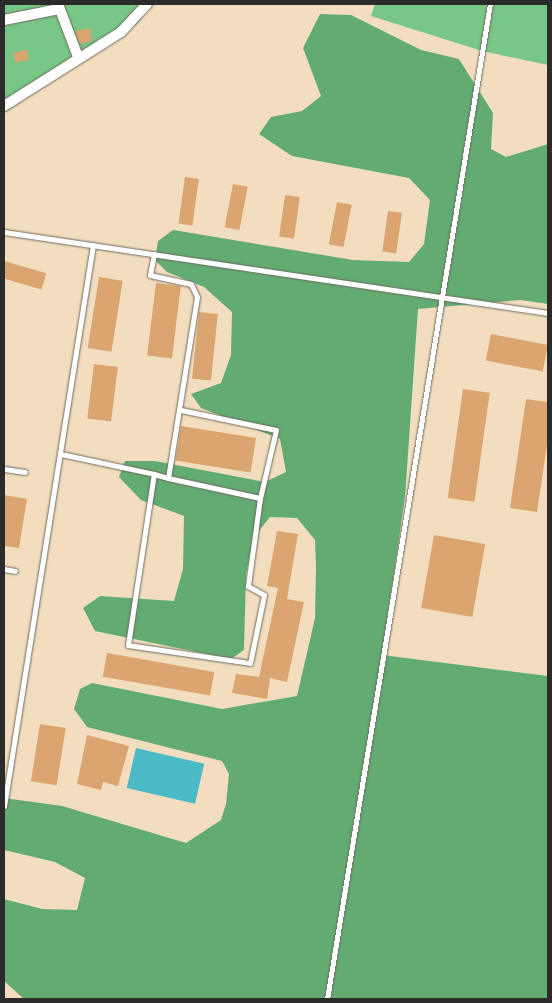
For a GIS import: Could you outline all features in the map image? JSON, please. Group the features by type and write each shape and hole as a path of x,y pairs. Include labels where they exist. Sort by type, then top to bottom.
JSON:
{"street":[{"path":"4,106 78,57 121,32 147,4"},
{"path":"4,20 59,6 78,57"}],"lane":[{"path":"327,999 440,297 490,4"},
{"path":"4,232 548,313"},
{"path":"4,806 93,245"},
{"path":"154,254 150,275 190,284 198,297 181,410 168,478"},
{"path":"154,474 128,645 250,664 264,595 248,586 260,498 276,430 181,410"},
{"path":"61,454 260,498"},
{"path":"4,469 25,472"},
{"path":"4,569 15,571"}],"green space":[{"path":"4,4 152,4 137,24 4,113"},
{"path":"375,4 548,4 548,65 482,51 371,16"},
{"path":"320,14 351,15 421,50 459,59 493,113 491,149 506,157 548,144 548,304 520,300 418,309 405,497 382,655 548,676 548,999 24,999 4,981 4,899 42,909 77,910 85,878 55,862 4,850 4,798 62,806 186,843 221,820 226,804 229,774 222,761 87,727 74,709 80,689 92,683 222,709 297,696 315,618 316,568 315,540 297,518 270,517 254,537 246,574 244,650 231,659 95,631 83,608 100,596 174,601 183,569 184,516 141,500 119,477 125,461 155,461 265,482 286,472 280,439 201,408 191,394 221,383 231,355 232,312 204,287 167,272 155,260 158,241 173,230 353,260 409,262 424,244 430,200 409,178 292,156 259,134 271,117 302,111 321,96 303,48"}],"water":[{"path":"136,748 204,764 195,804 127,788"}],"building":[{"path":"90,28 92,41 80,44 75,31"},
{"path":"27,50 29,60 15,62 13,53"},
{"path":"185,177 199,179 192,225 178,224"},
{"path":"233,184 248,187 239,230 225,227"},
{"path":"285,195 300,197 294,239 279,237"},
{"path":"337,202 352,205 344,247 329,244"},
{"path":"388,211 402,213 396,254 382,252"},
{"path":"4,261 46,273 42,289 4,279"},
{"path":"99,277 123,281 111,352 88,348"},
{"path":"156,283 181,286 172,359 147,355"},
{"path":"199,312 218,314 211,381 192,379"},
{"path":"491,334 548,345 543,372 486,361"},
{"path":"94,364 118,367 111,422 87,419"},
{"path":"463,389 490,393 474,502 448,498"},
{"path":"526,399 548,402 548,438 537,512 510,508"},
{"path":"181,426 256,438 251,472 176,461"},
{"path":"4,495 27,499 19,548 4,546"},
{"path":"277,531 298,534 287,599 304,602 287,682 270,678 267,699 232,693 236,674 259,677 278,588 267,586"},
{"path":"434,535 485,544 472,617 421,608"},
{"path":"107,653 214,672 210,696 103,677"},
{"path":"40,724 66,728 57,785 31,781"},
{"path":"87,735 129,746 118,786 103,782 101,790 77,784"}]}
